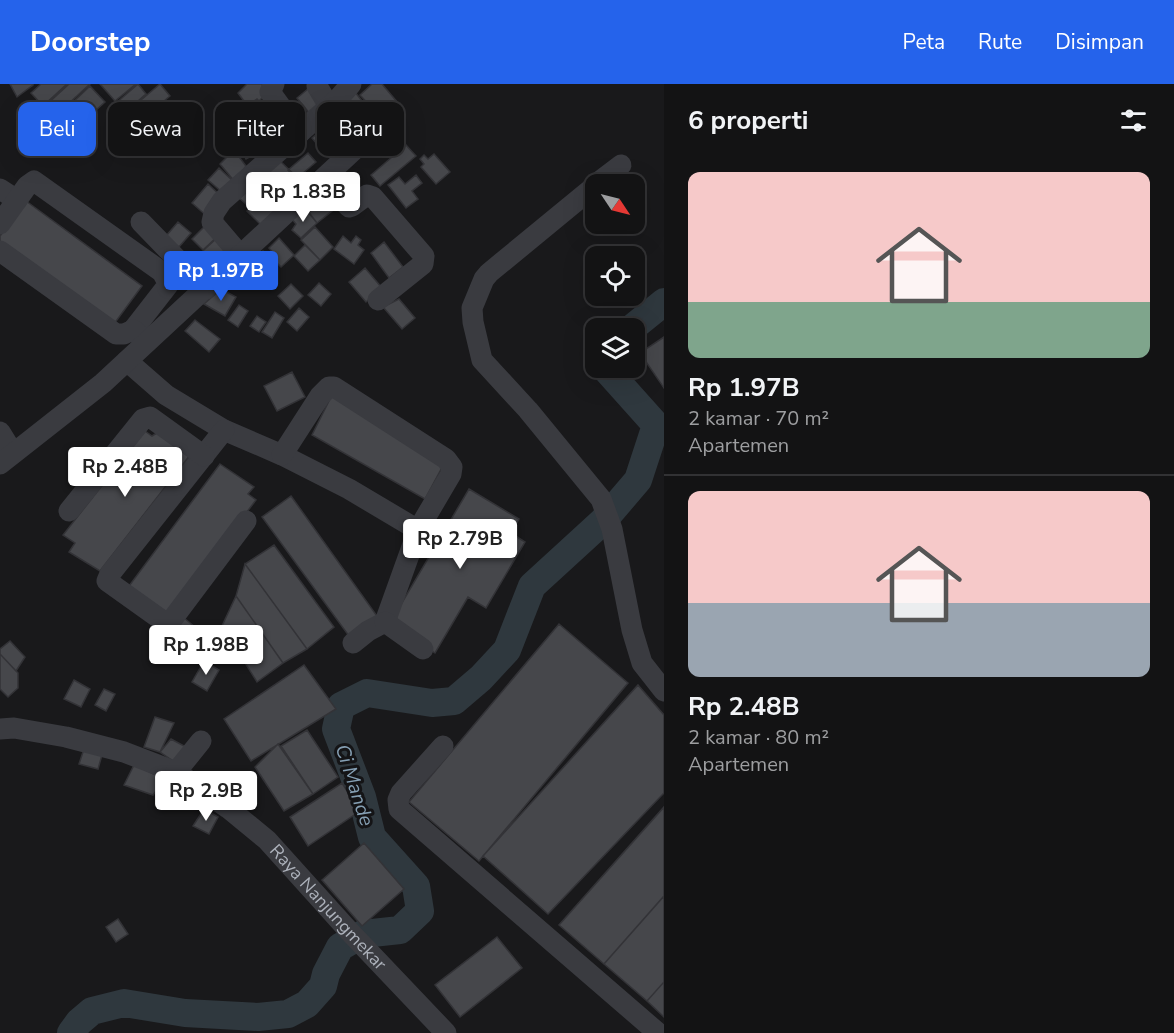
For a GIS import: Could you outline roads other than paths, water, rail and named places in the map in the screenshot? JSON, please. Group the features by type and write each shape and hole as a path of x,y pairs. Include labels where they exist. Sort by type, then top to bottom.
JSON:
{"street":[{"path":"274,84 270,92 277,102"},
{"path":"333,102 351,84"},
{"path":"317,86 327,102"},
{"path":"305,128 317,117"},
{"path":"242,256 212,222 214,213 222,201 274,156"},
{"path":"0,251 116,334 140,336 206,289 348,156"},
{"path":"610,174 621,165"},
{"path":"323,180 349,207 367,195 374,197 424,256 423,264 378,300"},
{"path":"0,224 8,194 34,181 162,272 168,285 127,361 103,383 6,459 0,432"},
{"path":"585,194 489,273 472,308 472,322 482,360 528,410 601,499 612,529 632,630 642,663 664,691"},
{"path":"141,222 206,289"},
{"path":"127,361 166,395 224,430 282,455 349,489 418,530"},
{"path":"282,455 323,391 329,387 339,389 447,459 452,467 451,474 418,530 385,622 368,631 353,643"},
{"path":"69,511 143,419 150,417 204,456"},
{"path":"224,430 110,574 107,581 163,621 171,621 246,521"},
{"path":"385,622 423,649"},
{"name":"Raya Nanjungmekar","path":"0,729 14,728 66,737 124,752 176,772 228,808 267,840 446,1033"},
{"path":"176,772 201,741"},
{"path":"443,746 401,793 397,806 399,809 658,1033"}],"waterway":[{"name":"Ci Mande","path":"644,318 664,302"},
{"name":"Ci Mande","path":"71,1033 79,1022 92,1011 124,1003 185,1013 258,1017 288,1014 307,1004 323,986 326,974 340,947 363,934 400,930 420,911 416,886 372,837 362,797 336,729 341,706 367,693 432,703 454,701 481,678 507,650 532,586 603,521 638,480 656,425 614,378"}]}
